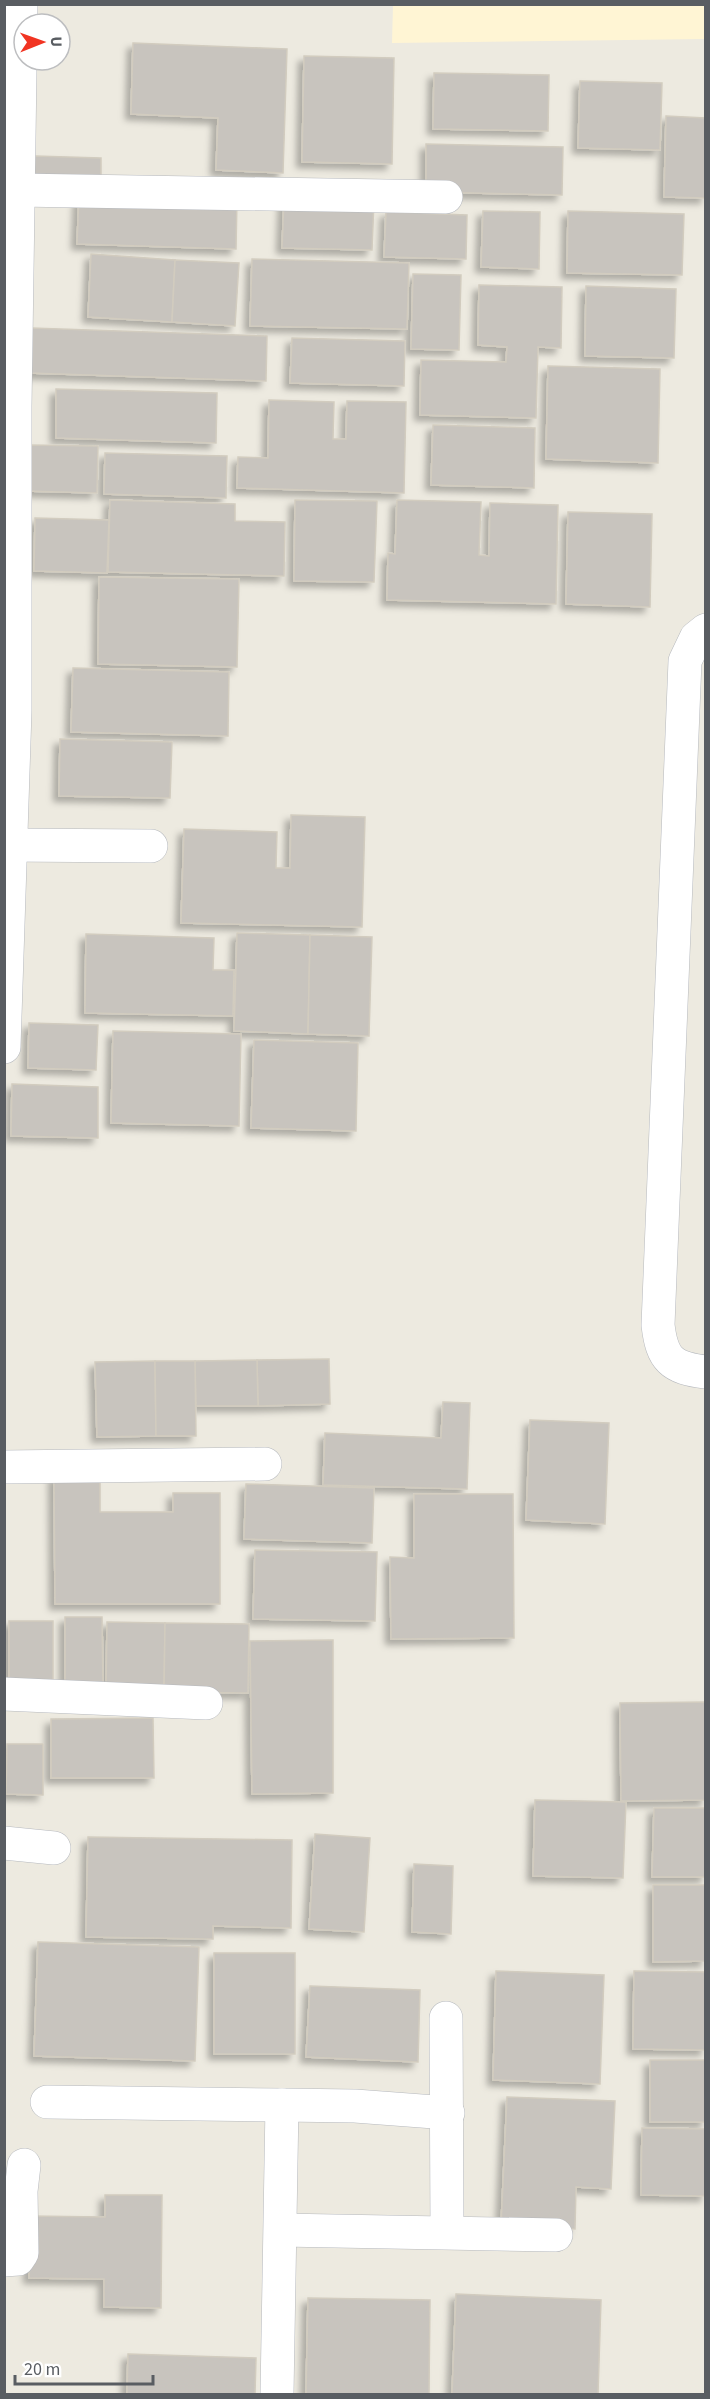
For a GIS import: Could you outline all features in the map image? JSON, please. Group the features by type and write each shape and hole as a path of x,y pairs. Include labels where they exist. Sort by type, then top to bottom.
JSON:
{"street":[{"path":"4,1047 10,711 10,406 18,190 21,4"},
{"path":"18,190 446,197"},
{"path":"705,630 696,638 685,661 658,1325 665,1355 672,1363 686,1370 705,1372"},
{"path":"8,845 151,846"},
{"path":"4,1467 265,1464"},
{"path":"4,1694 206,1703"},
{"path":"4,1843 54,1848"},
{"path":"446,2018 447,2232"},
{"path":"46,2102 355,2106 448,2113"},
{"path":"277,2394 282,2105"},
{"path":"4,2260 18,2259 22,2253 21,2191 24,2165"},
{"path":"281,2230 556,2235"}],"shaded area":[{"path":"393,5 705,5 705,39 392,43"}],"building":[{"path":"133,43 287,49 283,173 216,170 218,118 131,114"},
{"path":"304,56 394,58 392,164 302,162"},
{"path":"434,73 549,75 548,131 433,129"},
{"path":"580,81 662,83 660,150 578,148"},
{"path":"666,116 706,118 706,198 664,197"},
{"path":"426,144 563,147 562,195 426,192"},
{"path":"35,156 101,158 101,182 34,185"},
{"path":"79,195 237,199 236,249 77,244"},
{"path":"284,199 374,201 372,250 282,248"},
{"path":"483,211 540,212 539,269 481,267"},
{"path":"568,211 684,214 682,275 567,273"},
{"path":"386,212 467,215 466,259 384,257"},
{"path":"91,254 175,260 172,322 88,317"},
{"path":"252,259 409,263 407,329 250,326"},
{"path":"175,260 239,263 235,326 172,322"},
{"path":"413,274 461,275 459,350 411,349"},
{"path":"479,285 562,287 561,348 538,347 536,418 420,415 421,360 506,362 507,347 478,345"},
{"path":"586,286 676,289 674,358 585,356"},
{"path":"31,328 267,336 266,381 29,373"},
{"path":"292,338 405,341 404,386 290,383"},
{"path":"548,366 660,369 658,463 546,459"},
{"path":"56,389 217,393 216,443 56,438"},
{"path":"269,400 334,402 333,439 346,439 347,401 406,402 404,493 237,488 238,457 268,458"},
{"path":"433,425 535,428 534,488 431,485"},
{"path":"27,445 98,446 97,493 25,491"},
{"path":"105,453 227,456 226,498 104,494"},
{"path":"110,500 235,504 235,521 285,522 284,576 108,572"},
{"path":"295,500 377,501 374,582 294,581"},
{"path":"397,500 481,502 479,555 489,556 490,503 558,505 556,604 387,600 388,553 395,554"},
{"path":"568,512 652,514 650,607 566,604"},
{"path":"35,518 109,520 107,573 34,571"},
{"path":"99,577 239,579 237,667 98,664"},
{"path":"73,668 229,672 228,736 71,732"},
{"path":"60,739 172,742 170,798 59,796"},
{"path":"291,815 365,817 362,927 181,923 184,829 277,832 276,868 290,868"},
{"path":"237,933 310,935 308,1034 234,1031"},
{"path":"86,934 214,938 213,970 234,970 233,1016 85,1013"},
{"path":"310,935 372,937 369,1036 308,1034"},
{"path":"29,1023 98,1025 96,1070 28,1068"},
{"path":"113,1031 241,1034 239,1126 111,1123"},
{"path":"254,1040 358,1043 356,1131 251,1128"},
{"path":"12,1084 98,1087 98,1138 11,1136"},
{"path":"329,1359 330,1404 258,1406 257,1360"},
{"path":"257,1360 258,1406 196,1406 195,1361"},
{"path":"155,1361 156,1436 97,1437 95,1362"},
{"path":"155,1361 195,1361 196,1436 156,1436"},
{"path":"443,1402 470,1403 467,1489 323,1485 325,1433 441,1438"},
{"path":"530,1420 609,1423 605,1524 526,1520"},
{"path":"54,1475 100,1475 100,1512 173,1512 173,1493 220,1493 220,1604 55,1604"},
{"path":"246,1484 374,1488 372,1543 244,1539"},
{"path":"414,1494 513,1494 514,1638 391,1639 390,1557 414,1558"},
{"path":"255,1550 377,1552 375,1621 253,1619"},
{"path":"65,1617 102,1617 103,1689 65,1689"},
{"path":"9,1621 53,1621 53,1685 9,1685"},
{"path":"107,1622 165,1623 164,1692 106,1692"},
{"path":"165,1623 249,1624 248,1693 164,1692"},
{"path":"333,1640 333,1793 252,1794 250,1641"},
{"path":"706,1702 706,1800 621,1801 620,1703"},
{"path":"153,1718 154,1778 51,1778 51,1719"},
{"path":"7,1744 43,1744 43,1795 6,1794"},
{"path":"535,1800 626,1802 623,1878 533,1876"},
{"path":"654,1808 706,1808 706,1877 652,1877"},
{"path":"315,1834 370,1838 364,1932 309,1929"},
{"path":"88,1837 292,1840 291,1928 213,1926 213,1939 86,1937"},
{"path":"414,1864 453,1866 451,1934 412,1932"},
{"path":"653,1885 706,1885 706,1961 653,1962"},
{"path":"38,1942 199,1947 195,2061 34,2056"},
{"path":"214,1953 295,1953 295,2054 214,2054"},
{"path":"496,1971 604,1975 600,2084 493,2080"},
{"path":"634,1971 706,1972 706,2050 633,2049"},
{"path":"310,1986 420,1990 418,2062 306,2057"},
{"path":"650,2060 706,2060 706,2122 650,2122"},
{"path":"507,2097 615,2101 611,2189 576,2187 575,2229 501,2225"},
{"path":"642,2128 706,2129 706,2196 641,2195"},
{"path":"105,2195 162,2195 161,2308 104,2307 104,2279 29,2278 29,2216 105,2217"},
{"path":"456,2294 601,2300 598,2394 452,2394"},
{"path":"308,2298 430,2300 429,2394 306,2394"},
{"path":"128,2354 256,2358 255,2394 127,2394"}]}
